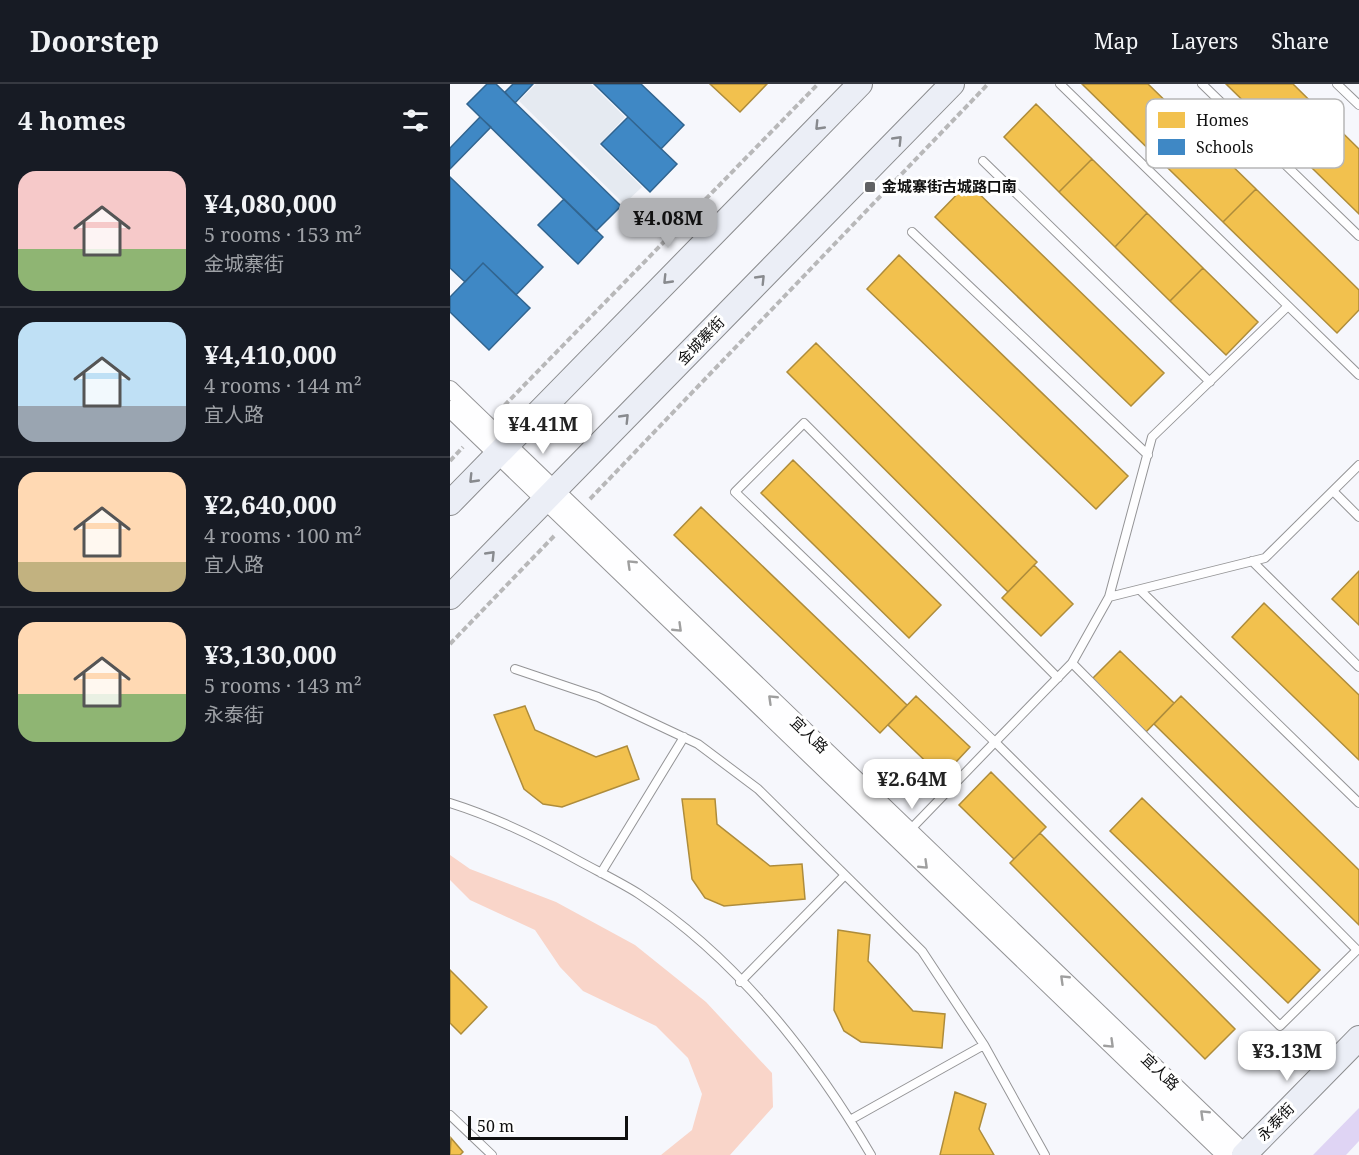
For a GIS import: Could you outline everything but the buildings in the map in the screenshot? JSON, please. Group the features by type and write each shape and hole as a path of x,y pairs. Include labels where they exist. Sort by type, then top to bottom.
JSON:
{"main road":[{"path":"450,503 860,84"},
{"name":"金城寨街","path":"450,597 952,84"},
{"name":"永泰街","path":"1245,1155 1359,1038"},
{"name":"永泰街","path":"1245,1155 1359,1056"}],"street":[{"name":"宜人路","path":"450,389 481,429 502,450 904,836 1245,1155"},
{"name":"宜人路","path":"450,409 481,429"}],"lane":[{"path":"1060,84 1146,168"},
{"path":"1202,84 1217,99"},
{"path":"1337,84 1359,105"},
{"path":"983,161 1210,382"},
{"path":"1146,168 1359,375"},
{"path":"1289,168 1359,236"},
{"path":"912,232 1148,455"},
{"path":"904,836 1072,663 1109,597 1152,437 1288,306"},
{"path":"1351,367 1359,359"},
{"path":"1058,678 804,423 735,492 995,742 1280,1026 1356,950 1072,663"},
{"path":"1109,597 1265,558 1359,465"},
{"path":"1333,491 1359,517"},
{"path":"1252,561 1359,667"},
{"path":"1140,590 1359,803"},
{"path":"515,669 598,697 684,737 698,744 758,789 922,951 984,1045 1045,1155"},
{"path":"601,873 684,737"},
{"path":"450,803 544,841 639,894 689,933 772,1014 839,1101 871,1155"},
{"path":"740,982 845,875"},
{"path":"850,1120 984,1045"},
{"path":"450,1115 492,1155"}],"path":[{"path":"450,461 818,84"},
{"path":"450,644 988,84"}],"shaded area":[{"path":"536,84 591,84 625,117 599,145 642,187 624,204 519,101"},
{"path":"450,855 470,869 556,902 635,945 706,1002 772,1073 773,1107 730,1155 661,1155 692,1130 702,1094 688,1058 656,1026 583,991 560,967 535,930 470,900 450,880"},
{"path":"1359,1108 1359,1141 1346,1155 1313,1155"}],"place":[{"name":"金城寨街古城路口南","path":"870,187"}]}
